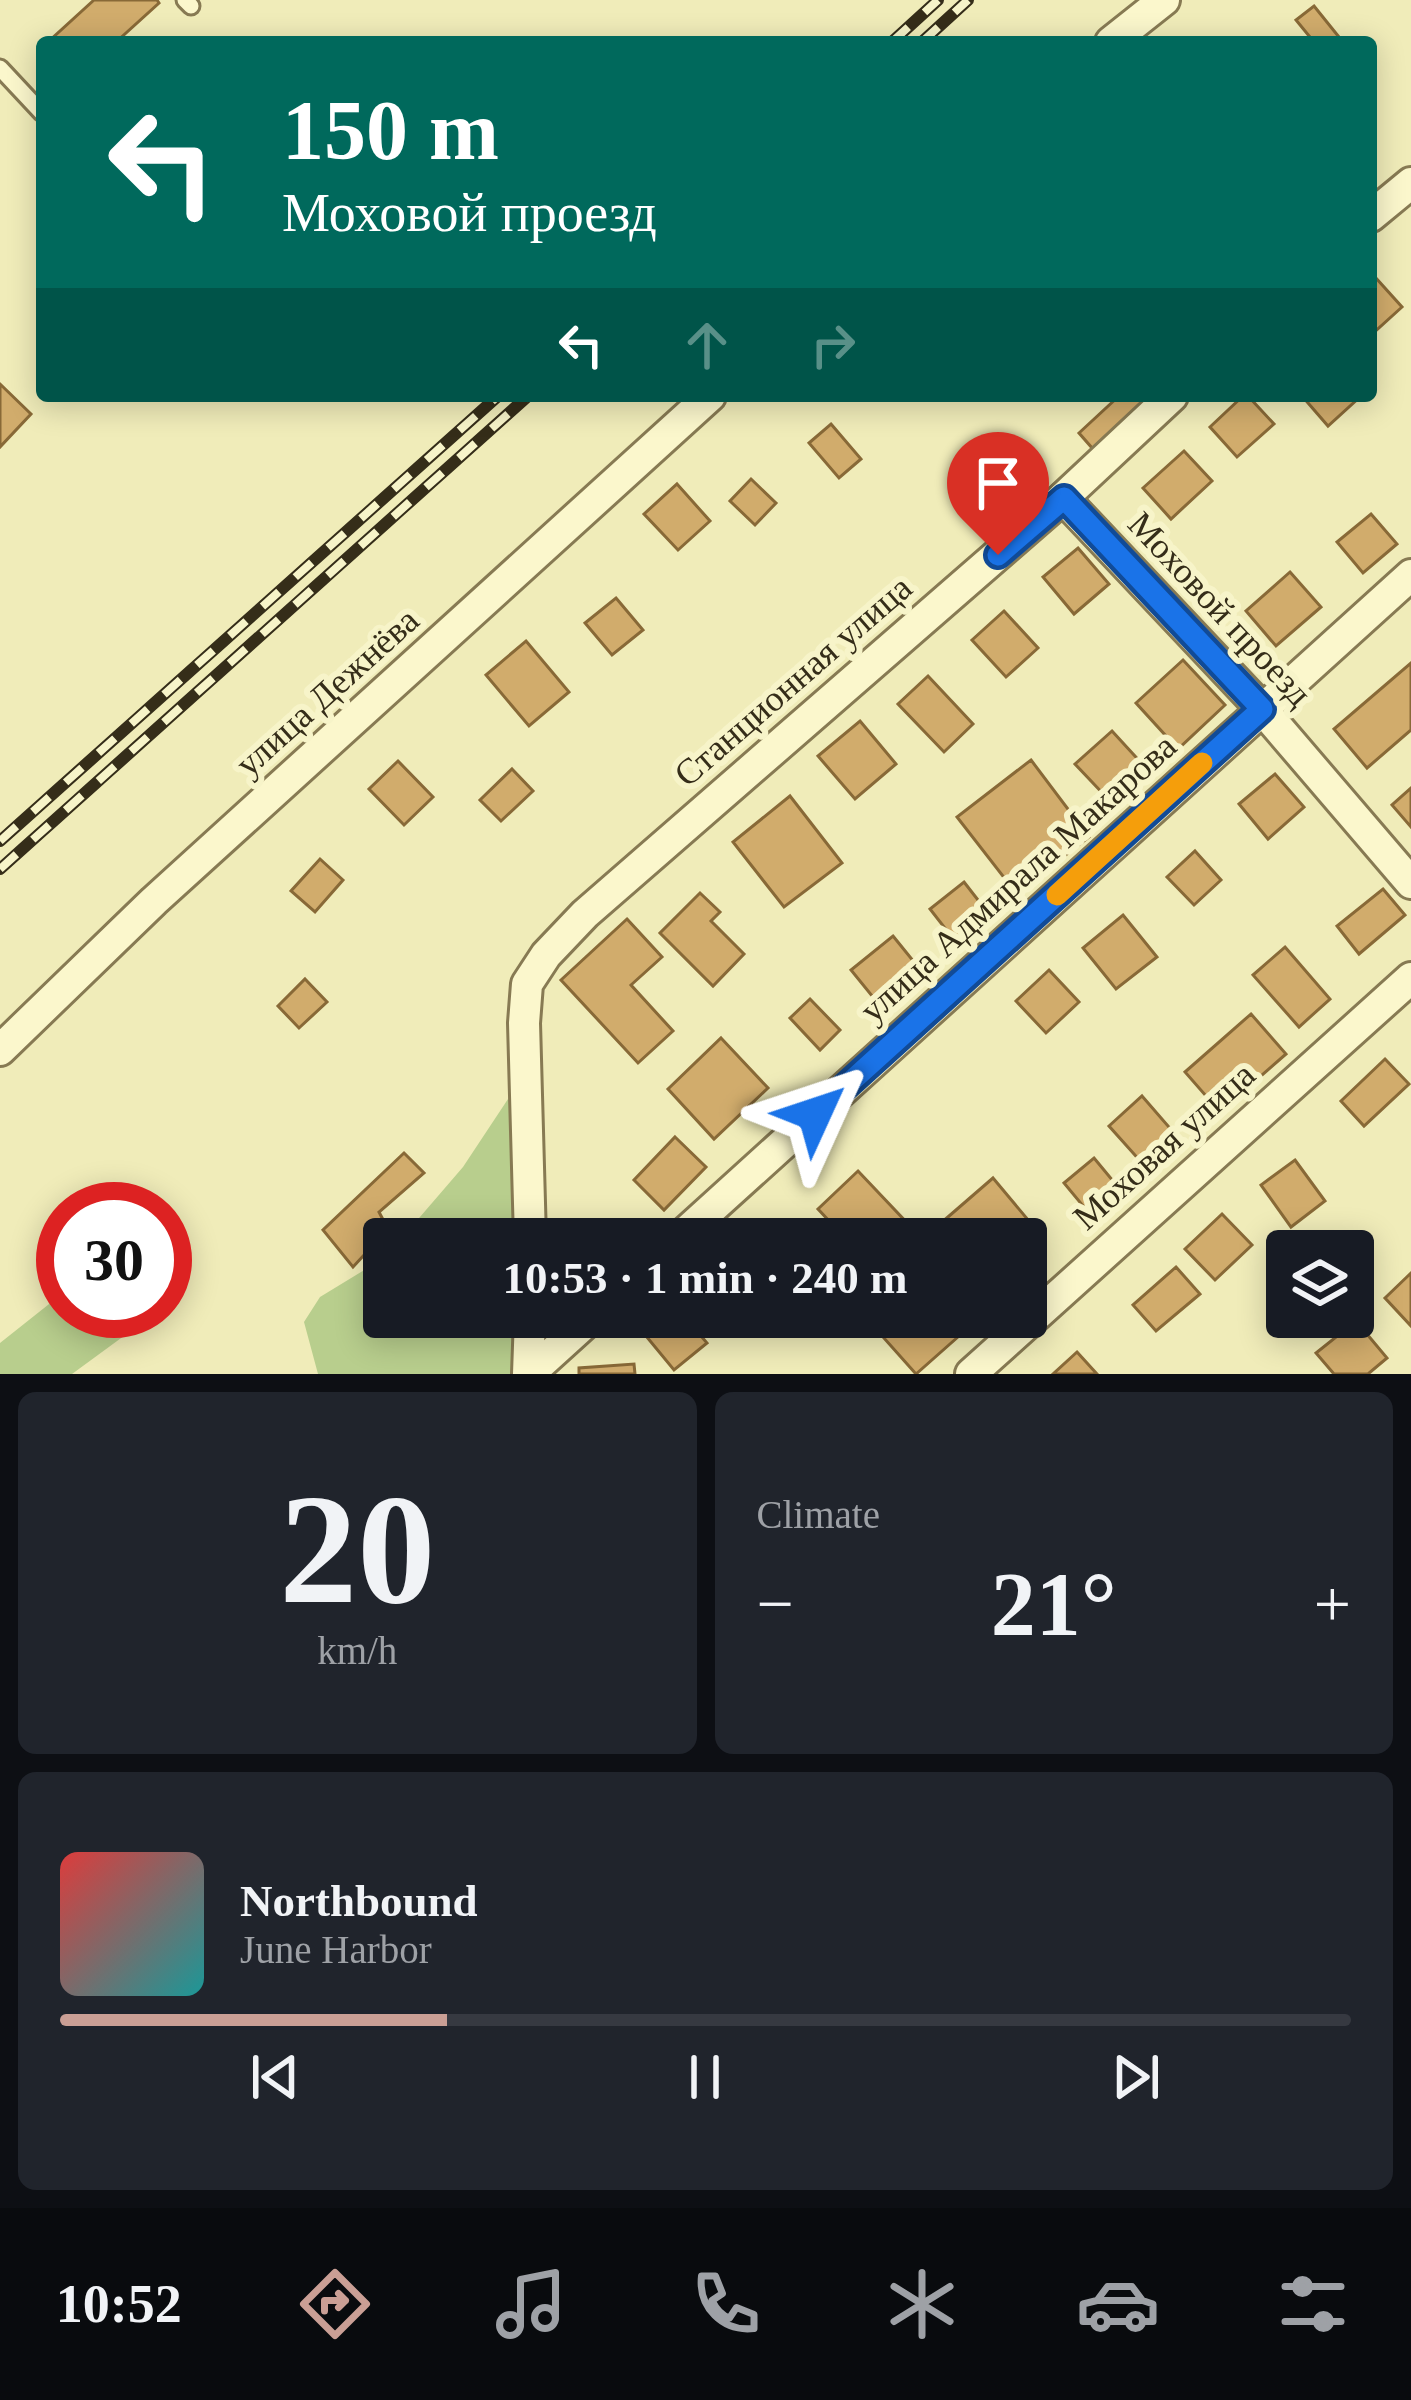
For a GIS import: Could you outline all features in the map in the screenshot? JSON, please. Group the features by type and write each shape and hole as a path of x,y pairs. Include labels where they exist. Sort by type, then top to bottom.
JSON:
{"street":[{"path":"1119,36 1164,0"},
{"path":"1377,211 1411,183"},
{"name":"улица Дежнёва","path":"0,1050 154,901 703,402"},
{"name":"Станционная улица","path":"529,1218 524,1023 527,984 546,955 585,914 1064,498 1166,402"},
{"name":"Моховой проезд","path":"1064,498 1262,709 1411,883"},
{"name":"улица Адмирала Макарова","path":"701,1218 1411,575"},
{"name":"Моховая улица","path":"971,1374 1411,978"},
{"path":"529,1374 530,1338"},
{"path":"529,1374 569,1338"}],"lane":[{"path":"0,68 36,107"}],"green space":[{"path":"510,1096 515,1218 419,1218 463,1167"},
{"path":"363,1271 363,1338 520,1338 522,1374 318,1374 304,1322 320,1297"},
{"path":"36,1314 36,1338 121,1338 72,1374 0,1374 0,1343"}],"building":[{"path":"94,0 159,3 123,36 55,36"},
{"path":"1314,6 1338,36 1309,36 1296,20"},
{"path":"1377,279 1402,307 1377,330"},
{"path":"0,384 31,414 0,447"},
{"path":"1113,402 1145,402 1093,449 1079,433"},
{"path":"1237,402 1254,402 1274,424 1237,457 1210,427"},
{"path":"1307,402 1354,402 1328,426"},
{"path":"831,424 861,459 839,478 809,443"},
{"path":"1184,451 1212,481 1171,519 1143,488"},
{"path":"751,479 776,503 755,525 730,501"},
{"path":"677,484 710,521 678,550 644,514"},
{"path":"1371,514 1397,544 1363,573 1337,542"},
{"path":"1078,548 1109,584 1074,614 1043,577"},
{"path":"1290,572 1321,607 1276,646 1246,611"},
{"path":"616,598 643,630 612,655 585,623"},
{"path":"1004,611 1038,648 1006,677 972,640"},
{"path":"526,641 569,692 529,726 486,675"},
{"path":"1183,660 1225,705 1178,749 1136,703"},
{"path":"1411,663 1411,730 1367,768 1334,729"},
{"path":"928,676 973,724 944,752 898,704"},
{"path":"860,721 896,764 855,799 818,756"},
{"path":"1112,731 1145,767 1109,800 1075,764"},
{"path":"1031,760 1089,837 1016,893 957,817"},
{"path":"398,761 433,797 404,825 369,789"},
{"path":"512,769 533,791 501,821 480,800"},
{"path":"1275,774 1304,807 1268,839 1239,804"},
{"path":"1411,788 1411,827 1392,805"},
{"path":"790,796 842,863 784,907 733,842"},
{"path":"1195,851 1221,880 1194,905 1167,877"},
{"path":"320,859 343,880 315,912 291,891"},
{"path":"964,882 992,918 958,945 930,909"},
{"path":"1383,889 1405,915 1359,954 1337,926"},
{"path":"700,893 720,912 711,921 744,954 713,986 660,933"},
{"path":"1123,915 1157,957 1116,989 1083,948"},
{"path":"627,919 662,957 631,985 673,1031 638,1063 561,980"},
{"path":"893,936 923,973 881,1007 851,970"},
{"path":"1285,947 1330,999 1299,1027 1253,975"},
{"path":"1049,970 1079,1002 1046,1033 1016,1001"},
{"path":"305,979 327,1002 299,1028 278,1006"},
{"path":"810,999 840,1030 820,1050 790,1018"},
{"path":"1251,1014 1286,1054 1220,1112 1185,1072"},
{"path":"721,1038 768,1088 714,1139 668,1089"},
{"path":"1385,1059 1409,1084 1364,1126 1341,1101"},
{"path":"1142,1096 1175,1134 1142,1163 1109,1126"},
{"path":"675,1137 706,1167 664,1210 634,1180"},
{"path":"404,1153 424,1173 379,1212 382,1218 363,1218 363,1256 353,1267 323,1230"},
{"path":"1094,1158 1123,1193 1093,1218 1064,1183"},
{"path":"1295,1160 1325,1201 1291,1227 1261,1185"},
{"path":"858,1171 902,1218 826,1218 818,1209"},
{"path":"993,1178 1026,1218 947,1218"},
{"path":"1222,1214 1252,1245 1215,1280 1185,1249"},
{"path":"1176,1267 1200,1294 1156,1331 1133,1305"},
{"path":"1411,1273 1411,1326 1385,1298"},
{"path":"648,1338 703,1338 707,1343 674,1370"},
{"path":"884,1338 957,1338 916,1374"},
{"path":"1335,1338 1370,1338 1387,1358 1368,1374 1334,1374 1316,1353"},
{"path":"1077,1352 1097,1374 1053,1374"},
{"path":"634,1364 635,1374 579,1374 579,1368"}],"railway":[{"path":"899,36 938,0"},
{"path":"929,36 968,0"},
{"path":"0,841 491,402"},
{"path":"0,869 521,402"}],"slow traffic":[{"path":"1057,895 1202,763"}],"route":[{"path":"815,1114 1262,709 1064,498 998,555"}]}
